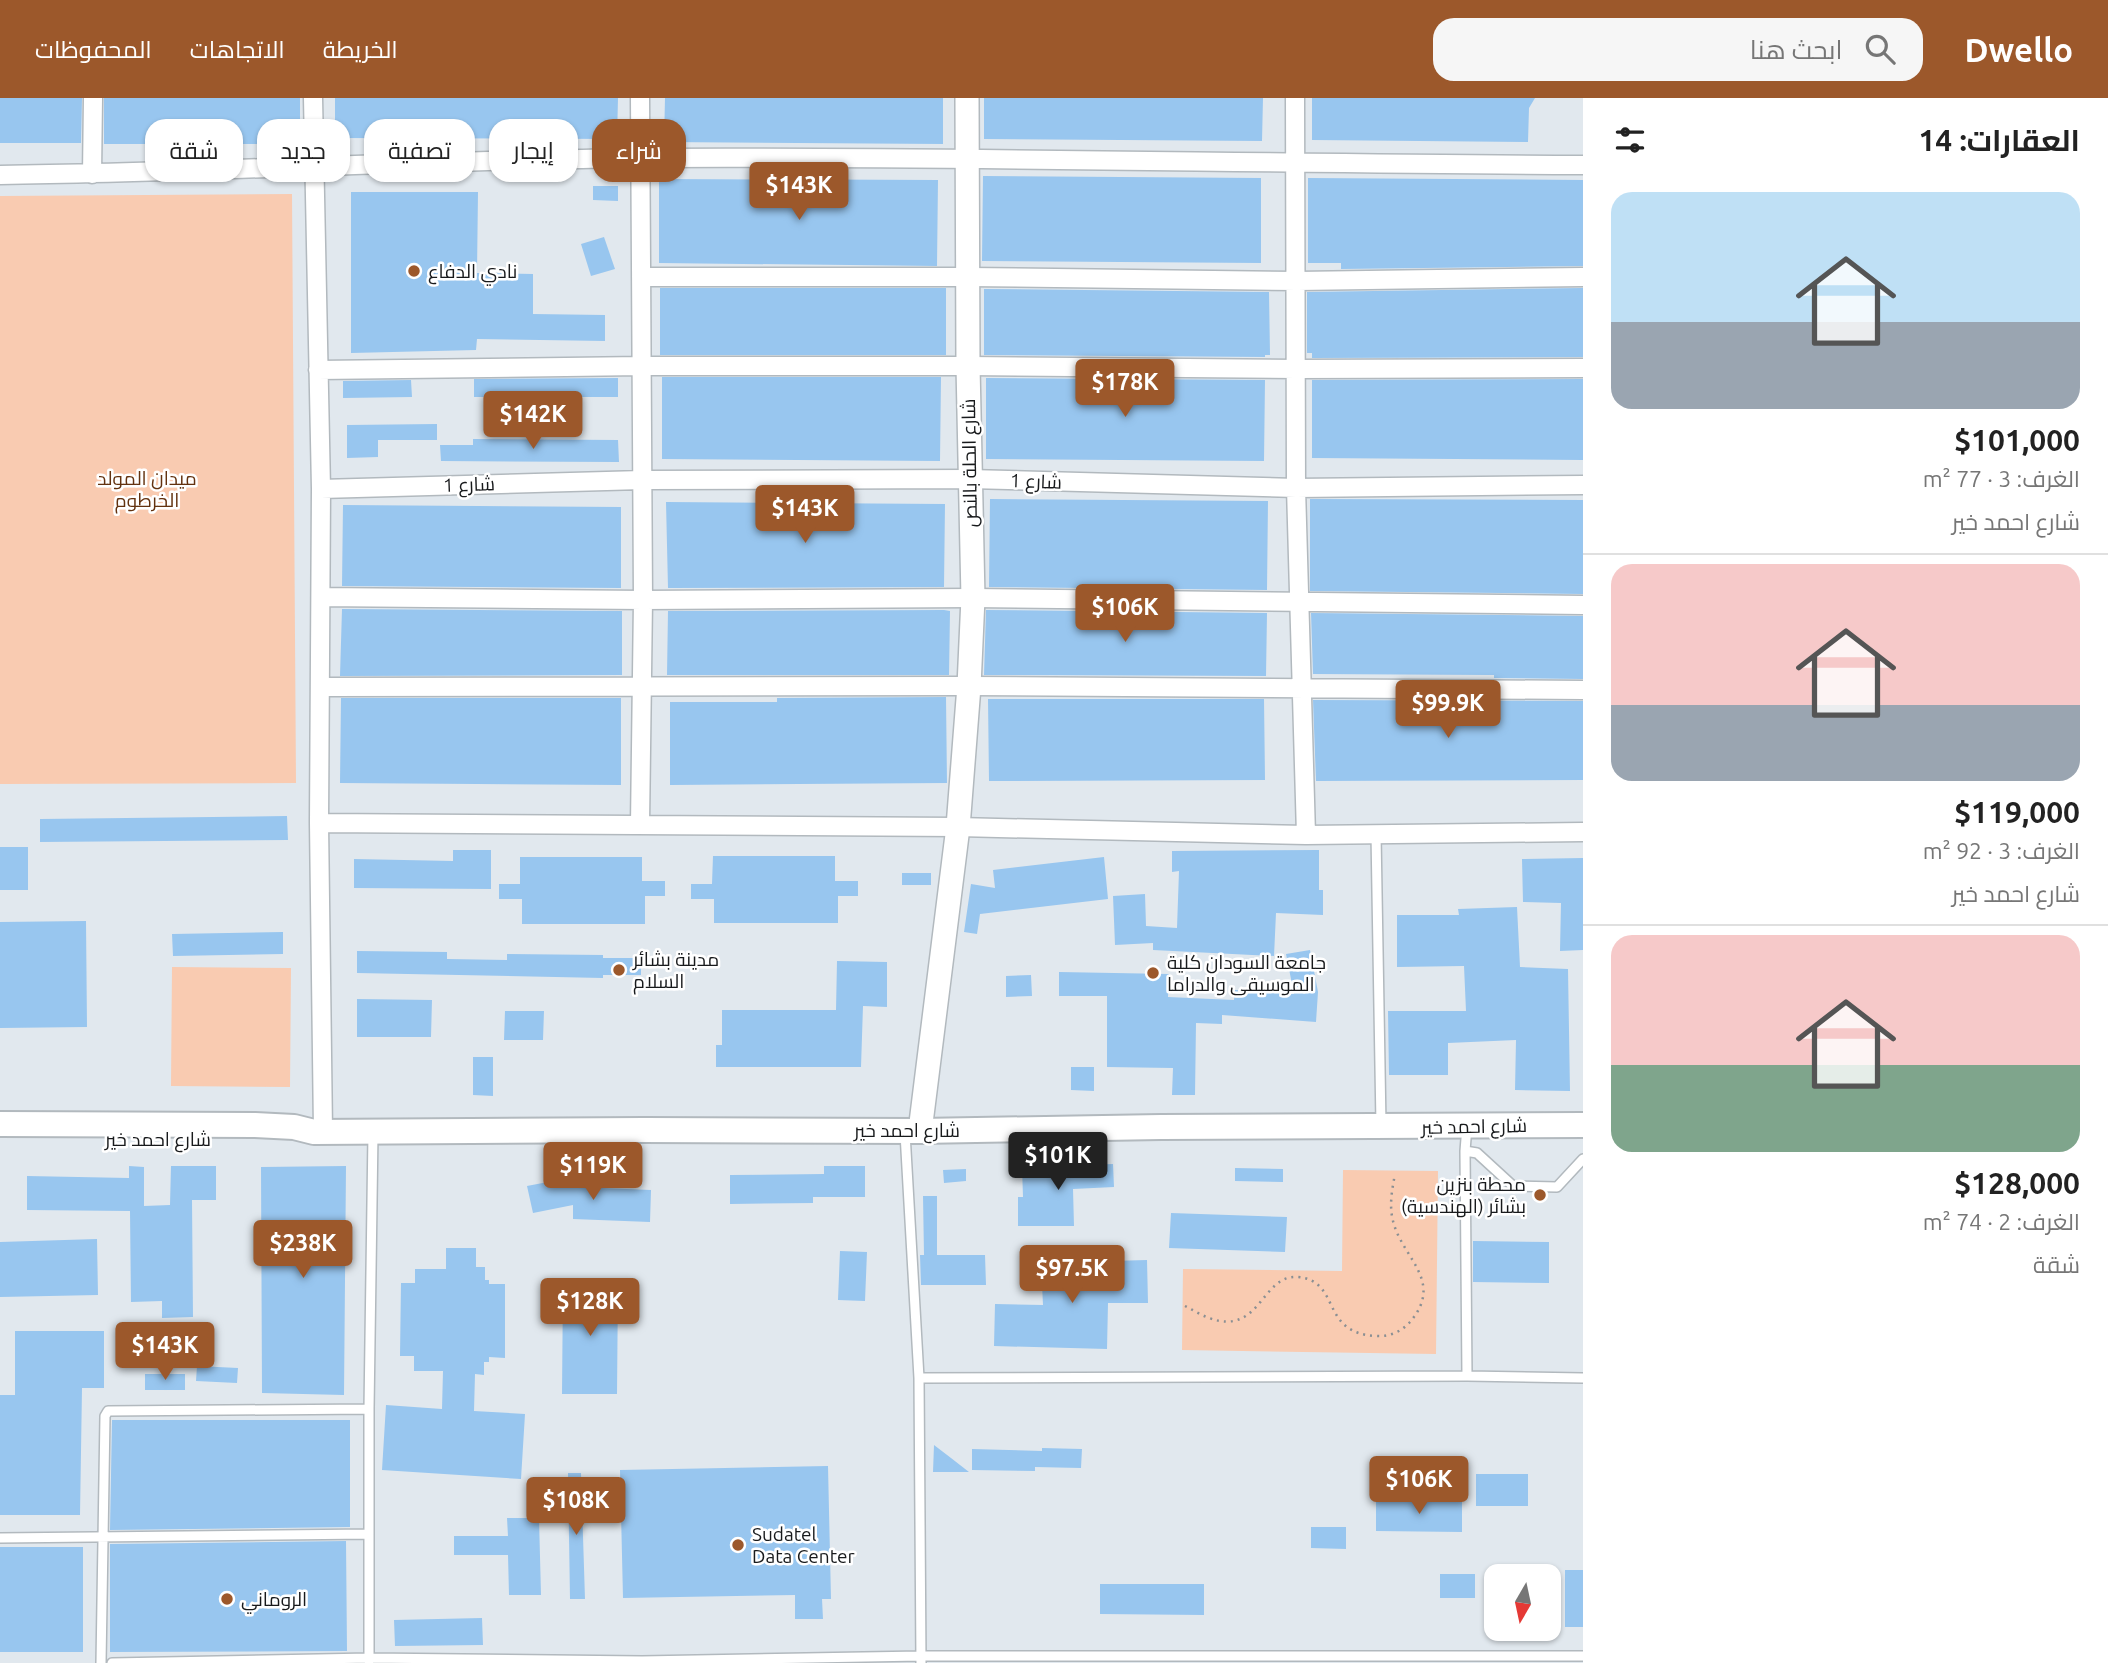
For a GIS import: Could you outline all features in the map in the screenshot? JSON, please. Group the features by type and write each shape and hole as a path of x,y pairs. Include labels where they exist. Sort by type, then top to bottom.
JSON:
{"main road":[{"name":"شارع احمد خير","path":"0,1124 255,1125 294,1127 319,1132"},
{"name":"شارع احمد خير","path":"0,1138 255,1139 293,1138 319,1132 373,1130 912,1131 1583,1125"}],"street":[{"path":"92,174 93,98"},
{"path":"313,98 313,119"},
{"path":"640,98 640,119"},
{"name":"شارع الحلة بالنص","path":"912,1131 958,827 969,686 972,598 967,98"},
{"path":"1295,98 1296,488 1306,835"},
{"path":"686,158 966,157 1294,164 1583,166"},
{"path":"350,165 592,159"},
{"path":"0,175 257,168"},
{"path":"313,182 321,489 319,1132"},
{"path":"640,182 643,687 640,824"},
{"path":"641,277 1297,281 1583,277"},
{"path":"318,370 642,366 1583,368"},
{"name":"شارع 1","path":"321,489 642,480 969,479 1296,488 1583,485"},
{"path":"321,597 1300,600 1583,605"},
{"path":"320,687 969,686 1583,690"},
{"path":"319,823 958,827 1306,835 1583,832"}],"lane":[{"path":"1376,834 1381,1127"},
{"path":"1467,1126 1467,1376"},
{"path":"369,1661 373,1130"},
{"path":"912,1131 919,1378 921,1660"},
{"path":"1465,1151 1476,1153 1508,1182 1520,1187 1557,1186 1583,1159"},
{"path":"919,1378 1583,1378"},
{"path":"102,1663 101,1538 105,1416 108,1411 369,1409"},
{"path":"0,1538 369,1534"},
{"path":"112,1663 1583,1656"}],"path":[{"path":"1185,1306 1211,1319 1228,1321 1241,1318 1253,1312 1271,1286 1294,1276 1317,1283 1325,1291 1336,1318 1347,1328 1360,1334 1379,1336 1396,1333 1414,1317 1420,1306 1423,1287 1418,1266 1396,1232 1392,1218 1391,1197 1395,1174"}],"green space":[{"name":"ميدان المولد الخرطوم","path":"292,194 296,783 0,784 0,196"},
{"path":"172,967 291,968 290,1087 171,1086"},
{"path":"1343,1170 1438,1171 1436,1354 1182,1350 1183,1269 1342,1271"}],"building":[{"path":"0,98 82,98 81,143 0,143"},
{"path":"104,98 300,98 300,119 257,119 257,144 243,144 243,119 145,119 145,144 104,144"},
{"path":"335,98 618,98 617,119 592,119 592,139 578,139 578,119 489,119 489,139 475,138 475,119 364,119 364,138 350,138 350,119 335,119"},
{"path":"665,98 943,98 943,144 686,142 686,119 665,119"},
{"path":"984,98 1263,98 1262,141 984,139"},
{"path":"1312,98 1535,98 1529,108 1528,142 1312,140"},
{"path":"983,176 1261,178 1261,263 982,261"},
{"path":"1308,178 1583,180 1583,266 1341,269 1341,263 1308,263"},
{"path":"686,179 938,180 937,266 659,263 659,182 686,182"},
{"path":"593,186 618,186 618,201 593,200"},
{"name":"نادي الدفاع","path":"351,192 478,192 477,273 533,274 533,314 605,315 605,341 477,339 476,350 351,353"},
{"path":"604,237 615,269 591,276 581,244"},
{"path":"660,288 946,288 946,355 660,355"},
{"path":"1583,288 1583,357 1312,358 1312,353 1307,353 1307,292"},
{"path":"984,289 1269,292 1270,355 984,355"},
{"path":"662,377 941,377 940,461 662,459"},
{"path":"618,378 618,397 474,397 474,379"},
{"path":"986,378 1265,380 1264,461 986,459"},
{"path":"1583,379 1583,460 1312,458 1312,380"},
{"path":"411,380 412,397 343,398 343,381"},
{"path":"437,424 437,440 378,440 378,457 347,458 347,425"},
{"path":"473,439 618,440 619,462 441,461 440,445 473,445"},
{"path":"990,499 1268,501 1267,590 989,587"},
{"path":"1310,499 1583,500 1583,594 1310,591"},
{"path":"666,502 945,504 944,587 668,588"},
{"path":"343,505 621,507 621,588 342,586"},
{"path":"342,609 622,611 622,675 340,676"},
{"path":"986,610 1267,613 1266,676 984,675"},
{"path":"668,611 950,611 949,675 667,675"},
{"path":"1311,613 1583,616 1583,679 1494,678 1494,675 1313,674"},
{"path":"946,697 947,783 670,785 670,702"},
{"path":"341,698 621,698 621,785 340,783"},
{"path":"988,699 1264,699 1265,780 989,781"},
{"path":"1313,700 1583,701 1583,780 1316,781"},
{"path":"287,816 288,840 40,842 40,819"},
{"path":"0,847 28,847 28,890 0,890"},
{"path":"453,850 491,850 491,889 354,888 354,859 453,861"},
{"path":"1319,850 1319,890 1323,890 1323,915 1276,913 1274,956 1153,950 1153,943 1115,945 1113,896 1145,894 1146,926 1177,928 1179,871 1172,872 1172,851"},
{"path":"713,856 835,856 835,881 858,881 858,896 838,896 838,923 714,923 714,899 691,899 691,884 712,884"},
{"path":"520,857 642,857 642,881 665,881 665,896 645,896 645,924 522,924 522,899 499,899 499,884 520,884"},
{"path":"1104,857 1108,899 980,914 977,934 964,932 971,884 995,888 993,870"},
{"path":"1583,858 1583,950 1560,951 1561,903 1523,902 1522,859"},
{"path":"902,873 931,873 931,885 902,885"},
{"path":"1517,907 1520,967 1568,969 1570,1091 1515,1090 1516,1040 1448,1043 1448,1075 1389,1075 1388,1011 1466,1011 1464,966 1397,967 1397,915 1459,915 1458,909"},
{"path":"86,921 87,1027 0,1028 0,922"},
{"path":"283,932 283,954 173,956 172,934"},
{"path":"1310,950 1318,992 1316,1022 1222,1015 1222,1024 1196,1023 1195,1095 1172,1095 1173,1068 1107,1067 1107,996 1059,996 1059,972 1169,974 1168,997 1234,1000 1235,990 1294,994 1286,954"},
{"path":"357,951 447,952 447,959 507,960 507,954 641,958 641,975 603,975 603,978 357,973"},
{"path":"837,961 887,962 887,1007 863,1006 861,1067 716,1067 716,1045 722,1045 722,1010 836,1010"},
{"path":"1031,975 1032,996 1006,997 1006,976"},
{"path":"357,999 432,1000 431,1037 357,1037"},
{"path":"505,1011 544,1011 543,1040 504,1040"},
{"path":"473,1057 493,1057 493,1096 473,1095"},
{"path":"1071,1067 1094,1067 1094,1091 1071,1090"},
{"path":"1113,1164 1114,1187 1073,1189 1074,1226 1018,1226 1018,1197 1023,1197 1022,1167"},
{"path":"129,1166 144,1167 144,1206 170,1205 171,1166 216,1166 216,1200 192,1200 193,1317 162,1318 162,1301 131,1302 130,1211 27,1210 27,1176 129,1178"},
{"path":"346,1166 344,1395 262,1393 261,1167"},
{"path":"824,1166 865,1166 865,1197 813,1197 813,1203 730,1204 730,1175 824,1174"},
{"path":"1235,1168 1283,1169 1283,1182 1235,1181"},
{"path":"966,1169 966,1181 944,1183 943,1170"},
{"path":"553,1181 554,1186 651,1190 650,1222 573,1219 573,1205 533,1213 527,1186"},
{"path":"923,1196 937,1196 937,1255 985,1255 986,1285 921,1285 920,1255 924,1255"},
{"path":"1171,1213 1287,1217 1285,1252 1169,1248"},
{"path":"97,1239 98,1295 0,1297 0,1242"},
{"path":"1473,1241 1549,1242 1549,1283 1473,1282"},
{"path":"446,1248 476,1248 476,1267 485,1267 485,1280 489,1280 489,1284 505,1284 505,1358 489,1357 489,1362 484,1362 484,1375 475,1374 474,1411 525,1414 521,1479 382,1470 386,1405 442,1409 443,1371 414,1371 414,1356 400,1356 401,1283 415,1283 415,1269 446,1269"},
{"path":"840,1251 867,1252 865,1301 838,1300"},
{"path":"1147,1260 1148,1303 1108,1303 1107,1349 994,1346 995,1304 1043,1305 1041,1263"},
{"path":"563,1282 618,1283 617,1394 562,1394"},
{"path":"15,1331 104,1331 104,1388 82,1388 80,1515 0,1515 0,1395 15,1395"},
{"path":"197,1366 238,1368 237,1383 196,1381"},
{"path":"145,1374 185,1374 185,1390 145,1390"},
{"path":"112,1420 350,1420 350,1527 110,1530"},
{"path":"934,1445 951,1458 969,1472 933,1472"},
{"path":"1042,1448 1082,1449 1081,1468 1035,1467 1035,1471 972,1470 972,1449 1042,1451"},
{"path":"828,1466 831,1599 822,1599 823,1619 795,1619 795,1595 623,1598 620,1470"},
{"path":"568,1473 581,1473 585,1599 570,1599"},
{"path":"1476,1474 1528,1474 1528,1506 1476,1506"},
{"path":"1376,1499 1462,1500 1462,1532 1376,1531"},
{"path":"507,1518 539,1518 541,1595 509,1595 508,1555 454,1555 454,1536 508,1536"},
{"path":"1311,1527 1346,1527 1346,1549 1311,1548"},
{"path":"346,1541 347,1651 110,1652 110,1544"},
{"path":"0,1547 83,1547 83,1652 0,1652"},
{"path":"1565,1570 1583,1570 1583,1627 1565,1627"},
{"path":"1440,1574 1475,1574 1475,1598 1440,1598"},
{"path":"1100,1584 1204,1584 1204,1615 1100,1614"},
{"path":"482,1618 483,1645 395,1646 394,1620"}],"place":[{"name":"نادي الدفاع","path":"414,271"},
{"name":"مدينة بشائر السلام","path":"619,970"},
{"name":"جامعة السودان كلية الموسيقى والدراما","path":"1153,973"},
{"name":"محطة بنزين بشائر (الهندسية)","path":"1540,1195"},
{"name":"Sudatel Data Center","path":"738,1545"},
{"name":"الروماني","path":"227,1599"}]}
